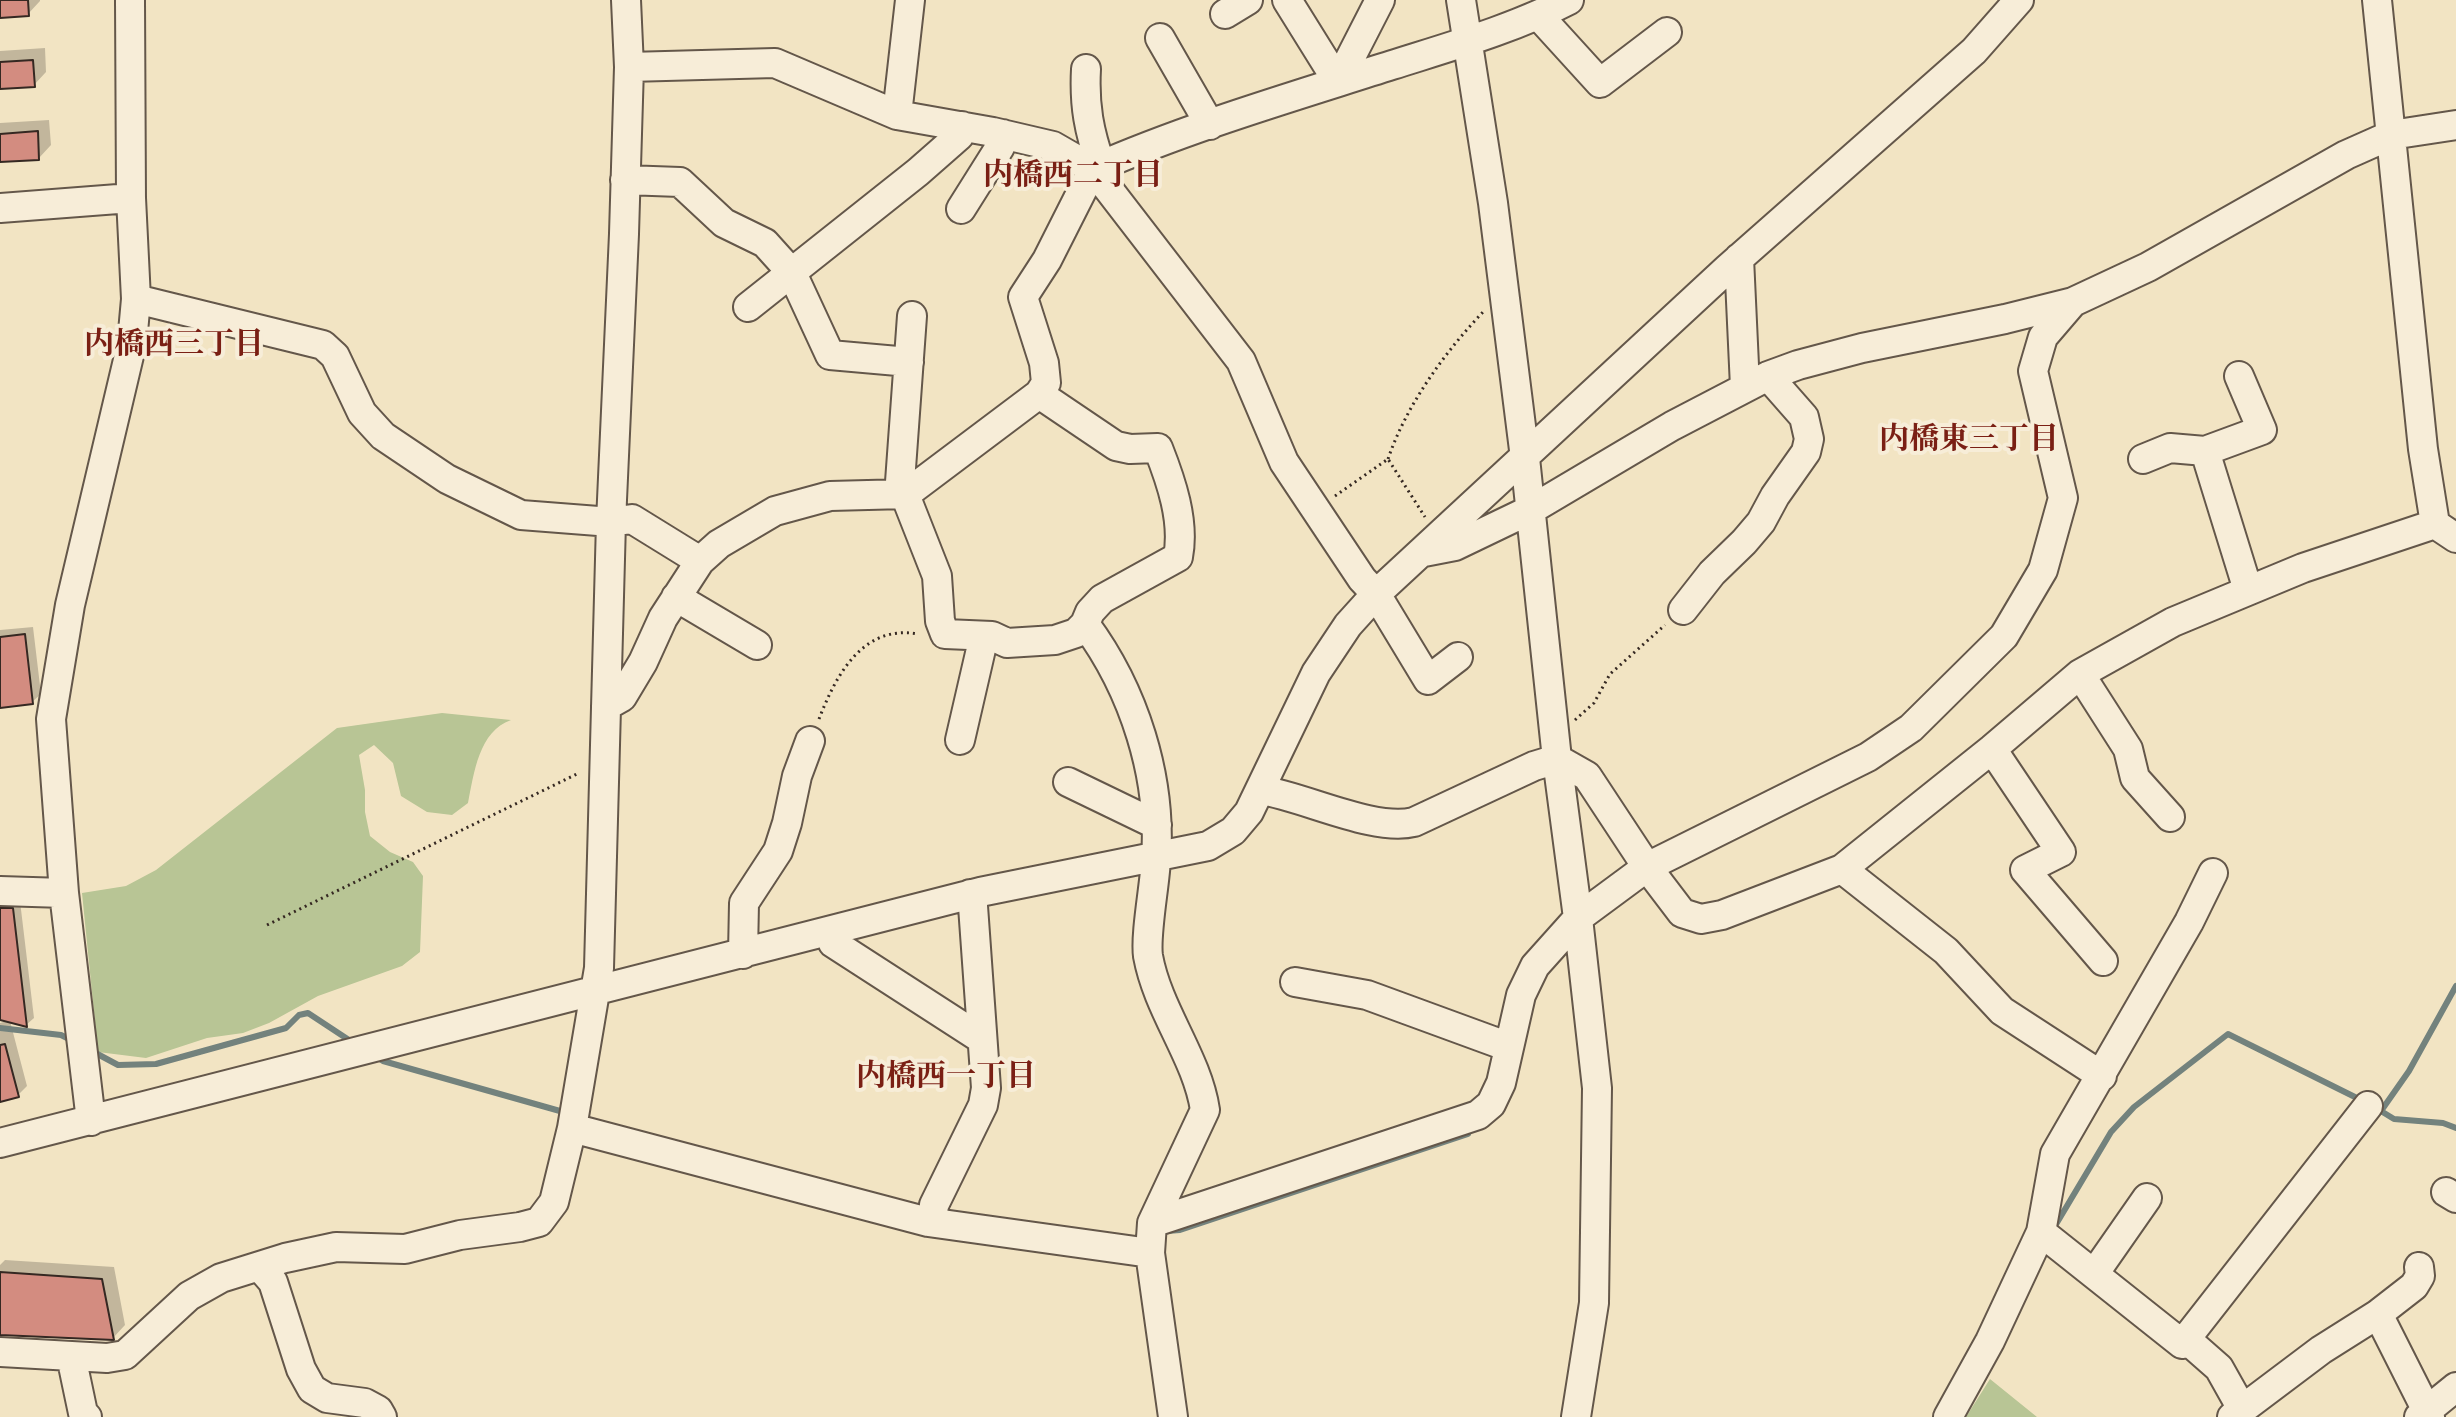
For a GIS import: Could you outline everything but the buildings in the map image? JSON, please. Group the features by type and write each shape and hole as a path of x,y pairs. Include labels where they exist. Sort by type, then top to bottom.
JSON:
{"street":[{"path":"91,1121 64,893 51,719 70,605 132,343 136,299 131,198 130,0"},
{"path":"0,1352 107,1358 125,1355 189,1296 221,1278 285,1258 336,1247 405,1249 460,1235 539,1222 554,1202 572,1128 599,968 611,522 629,67 626,0"},
{"path":"897,115 910,0"},
{"path":"1287,0 1338,82"},
{"path":"1338,82 1380,0"},
{"path":"1461,0 1465,42 1493,203 1532,509 1597,1104 1594,1303 1576,1417"},
{"path":"606,706 622,697 676,597 700,561 719,544 775,511 830,496 906,494 1039,394 1046,383 1044,363 1023,297 1047,260 1097,168 1210,125 1539,16 1569,0"},
{"path":"0,1143 970,894 1208,846 1233,831 1249,812 1316,673 1348,625 1376,594 1739,258 1974,51 2019,0"},
{"path":"1261,790 1285,794 1377,822 1401,825 1414,822 1534,766 1557,759 1587,776 1647,867 1682,913 1701,919 1722,915 1842,869 2080,674 2173,622 2303,568 2445,531 2423,449 2377,0"},
{"path":"1539,16 1600,83 1667,32"},
{"path":"1160,38 1210,125"},
{"path":"629,67 775,63 897,115 1053,146 1097,168"},
{"path":"1086,69 1084,99 1097,168 1241,361 1284,462 1362,579 1376,594 1428,680 1458,657"},
{"path":"1430,544 1455,546 1532,509 1672,426 1756,382 1798,365 1862,348 2073,302 2148,267 2346,155 2391,135 2456,125"},
{"path":"748,307 918,172 959,136 962,126"},
{"path":"961,209 1000,147 1003,134"},
{"path":"625,180 680,182 724,223 765,243 792,273 830,355 909,362"},
{"path":"0,208 131,198"},
{"path":"1683,610 1712,573 1761,522 1806,452 1809,439 1804,417 1756,382 1739,258"},
{"path":"136,299 323,345 335,356 362,413 383,436 447,479 521,515 611,522 632,519 700,561"},
{"path":"1152,1223 1478,1115 1491,1104 1501,1083 1521,995 1535,966 1578,918 1647,867 1868,757 1911,728 2004,636 2043,570 2063,498 2033,371 2043,337 2073,302"},
{"path":"912,316 900,482 937,576 940,621 945,634 992,636 1007,643 1055,640 1076,633 1102,599 1178,557 1181,543 1176,503 1158,448 1116,446 1039,394"},
{"path":"2143,459 2170,448 2205,451 2262,430 2239,376"},
{"path":"2205,451 2248,590"},
{"path":"676,597 757,645"},
{"path":"1085,624 1113,670 1139,724 1157,812 1157,856 1148,954 1164,1010 1202,1091 1205,1110 1152,1223 1150,1253 1173,1417"},
{"path":"960,740 984,636"},
{"path":"2080,674 2128,749 2135,778 2170,817"},
{"path":"743,954 744,903 778,851 797,776 810,741"},
{"path":"1992,749 2061,852 2025,870 2103,961"},
{"path":"1068,782 1157,825"},
{"path":"1842,869 1946,951 2002,1011 2102,1076"},
{"path":"1948,1417 1990,1341 2041,1232 2055,1154 2189,922 2213,873"},
{"path":"0,891 64,893"},
{"path":"932,1222 934,1205 983,1105 986,1088 970,894"},
{"path":"830,931 833,943 977,1036 982,1036"},
{"path":"1295,982 1367,995 1509,1047"},
{"path":"2041,1232 2182,1344 2368,1106"},
{"path":"572,1128 932,1222 1150,1253"},
{"path":"2094,1274 2147,1198"},
{"path":"260,1267 273,1282 301,1369 312,1389 327,1398 365,1403 378,1410 382,1417"},
{"path":"2186,1339 2219,1368 2237,1413 2414,1286 2420,1276 2419,1267"},
{"path":"2378,1314 2425,1415 2456,1387"},
{"path":"71,1356 83,1413 87,1417"}],"path":[{"path":"1315,509 1388,459 1395,438 1431,378 1468,328 1489,306 1506,300"},
{"path":"1388,459 1430,544"},
{"path":"1554,726 1584,715 1610,674 1683,610"},
{"path":"810,741 830,691 858,650 873,639 889,635 945,634"},
{"path":"267,925 604,761"}],"green space":[{"path":"442,713 511,720 500,725 485,743 468,803 452,815 427,812 401,796 393,763 374,745 359,755 370,836 390,852 413,862 423,876 420,952 402,966 318,996 269,1023 243,1033 207,1038 146,1058 98,1052 82,893 126,886 156,870 337,728"},
{"path":"1990,1379 2037,1417 1966,1417"}],"waterway":[{"path":"2381,1111 2409,1071 2456,986"},
{"path":"90,1050 118,1065 156,1064 286,1028 299,1015 308,1013 352,1042"},
{"path":"0,1028 61,1035 73,1041"},
{"path":"2055,1226 2111,1132 2134,1107 2228,1034 2363,1101"},
{"path":"375,1056 383,1061 567,1113"},
{"path":"2376,1108 2394,1119 2443,1123 2456,1128"},
{"path":"1167,1231 1180,1230 1468,1134"}],"district":[{"name":"内橋西二丁目","path":"1073,179"},
{"name":"内橋西三丁目","path":"174,348"},
{"name":"内橋東三丁目","path":"1969,443"},
{"name":"内橋西一丁目","path":"946,1080"}]}
